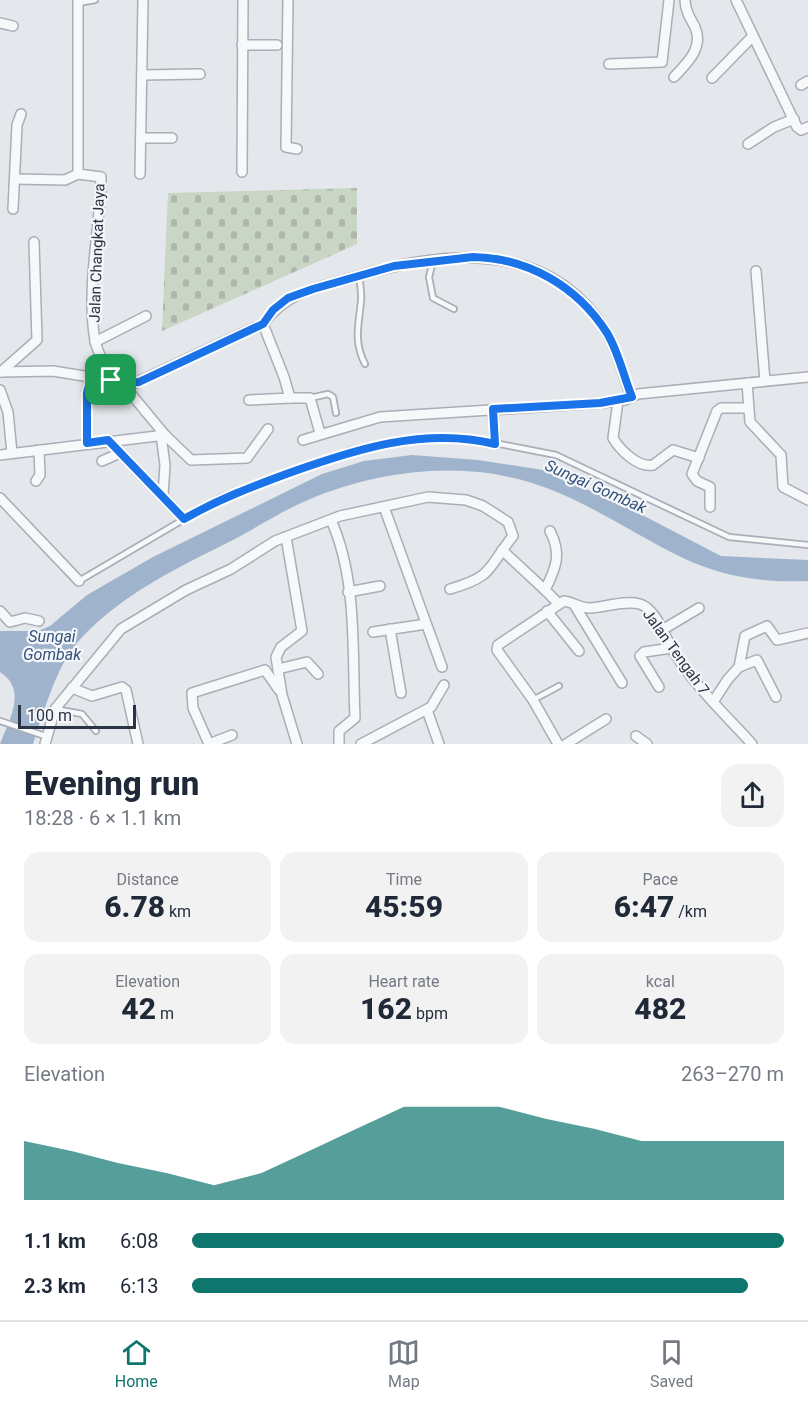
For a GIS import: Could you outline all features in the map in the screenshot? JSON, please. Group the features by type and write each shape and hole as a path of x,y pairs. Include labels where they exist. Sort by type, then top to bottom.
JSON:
{"street":[{"path":"140,174 143,0"},
{"path":"242,172 243,0"},
{"path":"288,0 286,147 297,149"},
{"path":"609,64 662,62 669,0"},
{"path":"674,76 693,55 696,48 696,30 685,0"},
{"path":"736,0 794,119 801,130 808,127"},
{"name":"Jalan Changkat Jaya","path":"78,1 78,174 101,177 94,277 96,342 111,380"},
{"path":"0,23 13,26"},
{"path":"712,78 753,36"},
{"path":"242,45 277,45"},
{"path":"142,75 200,74"},
{"path":"13,209 17,125 21,114"},
{"path":"747,144 794,119"},
{"path":"141,138 172,138"},
{"path":"15,179 65,180 78,174"},
{"path":"1,372 38,340 34,243"},
{"path":"1,372 53,371 122,383 139,382 263,324 273,310 288,298 394,266 473,257 507,260 531,267 570,291 583,302 608,334 632,397"},
{"path":"756,271 765,381"},
{"path":"96,342 146,316"},
{"path":"263,324 290,398"},
{"path":"303,440 320,433 380,417 618,401 632,397 808,377"},
{"path":"87,443 87,393 91,378"},
{"path":"122,383 163,435 191,460 247,458 268,429"},
{"path":"747,383 747,408 750,422 781,455 783,487 807,498"},
{"path":"0,390 8,412 12,453"},
{"path":"249,400 310,398 320,433"},
{"path":"618,401 613,438 618,447 640,464 653,465 673,450 699,458"},
{"path":"710,507 710,487 693,478 699,458 717,411 721,408 747,408"},
{"path":"493,409 495,444"},
{"path":"0,455 163,435"},
{"path":"163,435 165,465 163,495"},
{"path":"108,440 184,519"},
{"path":"36,481 40,475 39,450"},
{"path":"102,461 120,453"},
{"path":"44,739 55,709 121,629 186,590 216,578 274,541 358,511 400,502 442,497 483,506 508,522 513,536 491,570 480,578 450,589"},
{"path":"0,498 79,581"},
{"path":"384,507 442,667"},
{"path":"331,520 336,532 353,627 355,718 339,731 339,744"},
{"path":"545,590 555,569 557,545 550,531"},
{"path":"286,537 302,631 281,647 276,657 282,695 297,744"},
{"path":"502,550 558,603 498,645 497,650 533,700 558,744"},
{"path":"348,592 380,586"},
{"name":"Jalan Tengah 7","path":"558,603 569,601 575,606 643,605 650,610 672,648 713,702 752,744"},
{"path":"575,606 622,683"},
{"path":"662,630 699,608"},
{"path":"0,611 10,622 25,618 39,621"},
{"path":"547,611 579,651"},
{"path":"374,632 426,624"},
{"path":"739,667 742,642 751,632 767,626 777,640 808,633"},
{"path":"390,629 401,693"},
{"path":"659,687 640,656 644,652 672,648"},
{"path":"713,702 739,667 758,660 777,697"},
{"path":"278,669 307,662 318,674"},
{"path":"232,735 209,744 193,708 192,693 266,670 282,695"},
{"path":"361,744 427,710 435,704 444,686"},
{"path":"72,688 93,696 122,687 126,690 138,744"},
{"path":"427,710 439,744"},
{"path":"566,744 606,719"},
{"path":"636,736 647,744"}],"lane":[{"path":"78,1 96,0"},
{"path":"433,261 429,276 433,298 454,309"},
{"path":"358,276 362,299 357,331 359,353 365,364"},
{"path":"310,398 328,394 333,397 336,413"},
{"path":"79,581 220,498 349,452 414,439 479,440 556,455 729,537 808,545"},
{"path":"533,700 559,686"},
{"path":"55,709 82,714 96,731"},
{"path":"1,721 44,739"}],"green space":[{"path":"357,188 357,244 162,331 168,193"}],"water":[{"name":"Sungai Gombak","path":"412,455 478,460 543,470 625,506 721,556 808,560 808,581 760,580 698,565 590,508 532,483 476,472 418,472 390,476 334,490 297,505 184,565 126,599 92,628 69,654 51,692 33,744 0,744 14,706 15,696 8,679 0,672 0,631 38,631 50,626 87,595 153,557 322,474 364,461"}],"route":[{"path":"484,257 507,260 531,267 570,291 583,302 608,334 632,397 600,403 493,409 495,444 479,440 437,438 403,440 349,452 220,498 184,519 108,440 87,443 87,393 91,378 111,380 133,384 204,352 263,324 273,310 288,298 299,293 394,266 484,257"}]}
